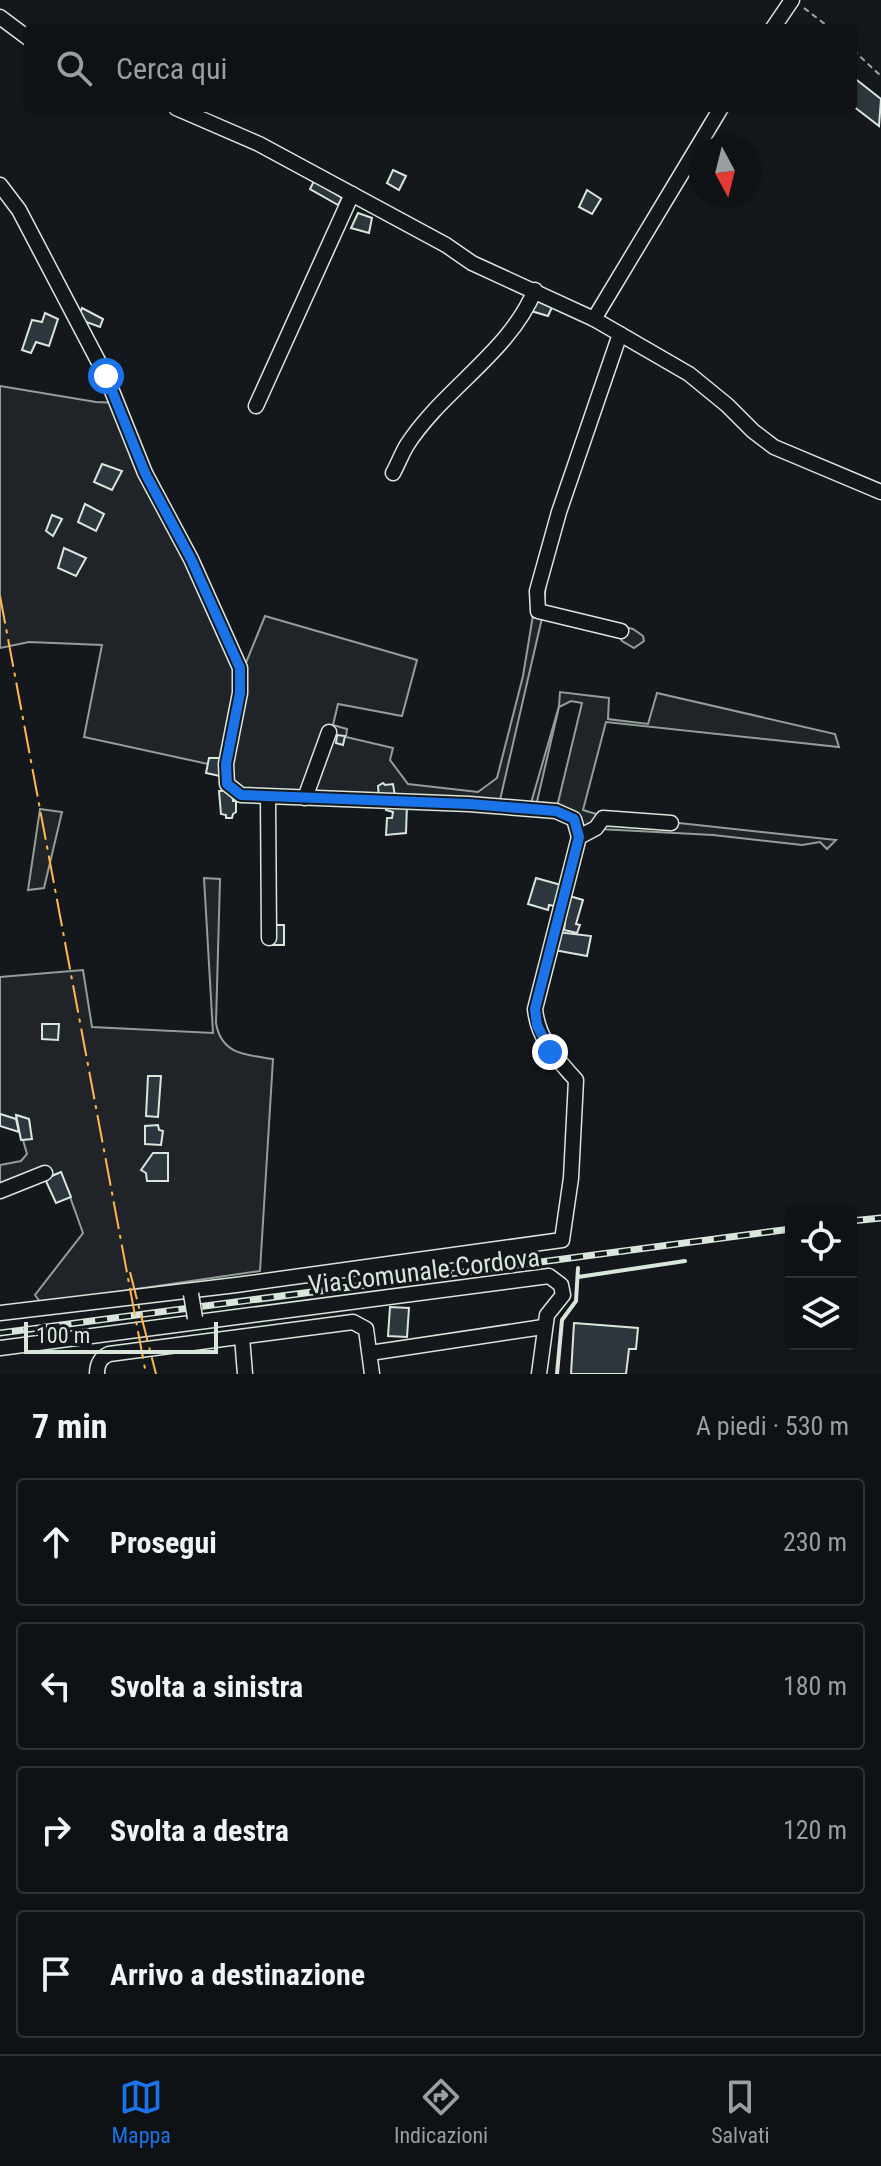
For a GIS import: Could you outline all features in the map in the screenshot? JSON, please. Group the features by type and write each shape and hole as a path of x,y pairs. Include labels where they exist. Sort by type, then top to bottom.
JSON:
{"street":[{"path":"777,24 798,4"},
{"path":"0,17 24,35"},
{"path":"185,112 259,144 446,245 472,263 594,319 689,374 774,447 881,492"},
{"path":"594,319 719,112"},
{"path":"0,185 19,210 106,376 145,473 191,559 240,668 240,693 226,764 227,784 241,795 469,804 556,811 574,819 579,837 535,1009 537,1025 550,1052 576,1080 571,1178 562,1240 191,1292 0,1313"},
{"path":"256,406 352,194"},
{"path":"393,473 414,436 510,332 528,307 535,290"},
{"path":"620,334 559,512 537,591 538,611 621,631"},
{"path":"305,798 329,732"},
{"path":"268,797 269,938"},
{"path":"579,837 596,828 603,818 671,823"},
{"path":"0,1191 45,1173"},
{"name":"Via Comunale Cordova","path":"195,1321 549,1276 558,1281 563,1295 547,1315 543,1327 539,1374"},
{"path":"0,1348 195,1321 191,1292"},
{"path":"97,1374 102,1357 109,1354 353,1322 366,1329 372,1374"},
{"path":"370,1353 543,1327"},
{"path":"242,1337 245,1374"}],"path":[{"path":"798,4 825,24"},
{"path":"857,54 881,76"}],"shaded area":[{"path":"0,386 118,403 243,670 265,616 417,660 402,716 338,704 333,725 347,729 346,737 393,748 390,760 408,784 478,792 497,778 523,676 537,591 546,583 544,608 633,629 643,636 644,641 634,648 622,641 617,633 542,618 500,800 531,803 559,706 560,692 609,698 608,719 648,724 657,693 835,734 839,747 606,722 583,810 596,814 836,840 827,849 820,842 802,845 713,835 599,829 579,837 574,819 556,811 582,703 571,701 559,707 535,810 241,795 227,784 227,758 210,758 208,764 84,737 102,645 29,642 0,648"},
{"path":"40,809 62,812 44,888 28,890"},
{"path":"204,878 220,879 216,1023 219,1033 223,1041 236,1051 273,1059 260,1271 41,1303 35,1295 83,1233 61,1172 0,1195 0,1165 21,1161 27,1154 23,1140 31,1139 29,1119 0,1114 0,977 83,970 92,1027 213,1033"}],"building":[{"path":"857,80 881,99 879,126 857,109"},
{"path":"393,170 406,176 399,190 387,183"},
{"path":"314,181 342,198 338,205 310,189"},
{"path":"587,190 601,199 592,214 579,207"},
{"path":"358,213 372,218 369,233 351,228"},
{"path":"535,298 553,305 548,316 531,311"},
{"path":"82,308 103,319 100,327 78,319"},
{"path":"45,313 58,319 49,346 36,342 31,353 22,350 32,320 42,322"},
{"path":"102,464 122,471 112,490 94,482"},
{"path":"85,504 104,514 96,531 78,522"},
{"path":"52,515 62,519 53,536 46,531"},
{"path":"64,548 86,558 76,576 58,568"},
{"path":"337,735 345,736 343,745 336,743"},
{"path":"209,758 223,758 220,776 206,773"},
{"path":"393,784 395,796 379,797 378,786"},
{"path":"232,790 236,812 232,818 226,818 221,814 219,791"},
{"path":"386,803 407,804 406,833 386,835 387,818 392,818 393,812 386,810"},
{"path":"536,878 561,885 555,906 549,905 548,910 528,904"},
{"path":"566,895 583,900 576,924 580,925 577,933 564,930 565,923 560,921"},
{"path":"273,925 284,925 284,945 273,945"},
{"path":"557,932 591,936 587,956 554,950"},
{"path":"42,1024 59,1024 58,1040 42,1039"},
{"path":"148,1076 161,1076 158,1117 146,1116"},
{"path":"0,1114 16,1119 19,1132 0,1126"},
{"path":"16,1115 29,1119 32,1139 21,1140"},
{"path":"158,1125 159,1130 163,1131 161,1145 145,1144 145,1126"},
{"path":"153,1153 168,1153 168,1181 147,1181 146,1173 141,1170"},
{"path":"61,1172 71,1197 56,1203 45,1179"},
{"path":"390,1307 409,1308 407,1337 388,1336"},
{"path":"574,1323 638,1328 636,1349 629,1349 626,1374 571,1374"}],"railway":[{"path":"857,1220 881,1218"},
{"path":"0,1333 785,1230"}],"wall":[{"path":"578,1277 685,1261"},
{"path":"557,1374 562,1320 576,1301 578,1268"}],"power":[{"path":"0,596 146,1374"},
{"path":"130,1272 156,1374"}],"route":[{"path":"106,376 145,473 191,559 240,668 240,693 226,764 227,784 241,795 469,804 556,811 574,819 579,837 535,1009 537,1025 550,1052"}]}
